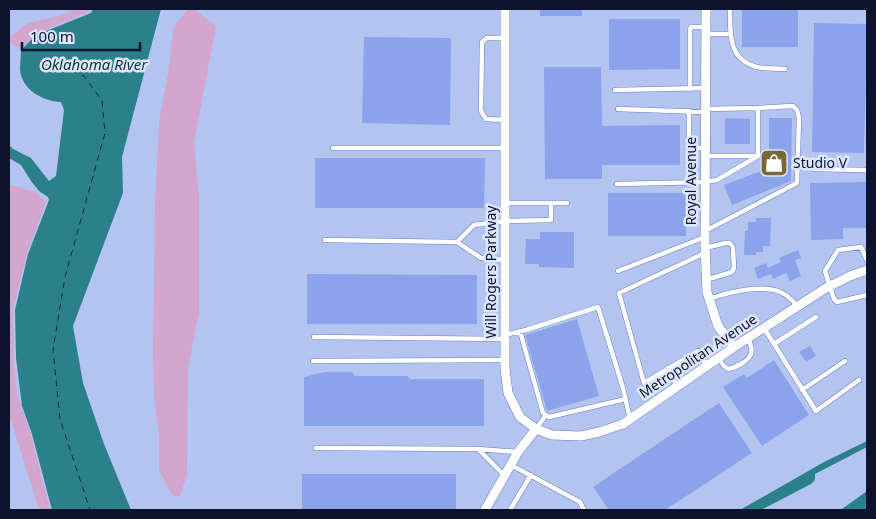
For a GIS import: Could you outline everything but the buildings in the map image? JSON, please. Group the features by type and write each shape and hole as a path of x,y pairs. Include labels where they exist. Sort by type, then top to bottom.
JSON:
{"street":[{"name":"Will Rogers Parkway","path":"505,9 505,360 508,393 520,417 536,429"},
{"name":"Royal Avenue","path":"706,9 706,292 718,326 734,347"},
{"name":"Metropolitan Avenue","path":"536,429 552,435 580,436 623,424 676,386 797,306 830,286 867,270"},
{"path":"485,510 518,452 536,429"}],"lane":[{"path":"730,9 730,38 738,55 747,64 759,68 785,69"},
{"path":"690,89 691,27 730,34"},
{"path":"505,38 487,38 482,42 481,111 486,119 505,120"},
{"path":"615,90 706,88"},
{"path":"618,109 689,111 793,106 797,110 799,118 797,183 705,234 618,271"},
{"path":"758,108 758,156"},
{"path":"689,111 689,146 692,148 705,152 758,156"},
{"path":"333,148 505,148"},
{"path":"617,184 705,182 717,180 758,156"},
{"path":"814,168 867,170"},
{"path":"457,242 474,225 505,221 551,220 551,202"},
{"path":"505,203 567,202"},
{"path":"325,240 457,242 481,258 505,260"},
{"path":"706,280 729,274 734,268 733,247 730,243 705,250 619,293 644,383 698,351 706,366"},
{"path":"867,260 861,247 838,250 825,271 834,299 837,302 867,295"},
{"path":"709,299 754,289 772,290 785,294 797,306"},
{"path":"314,338 505,337 598,308 626,399 630,419"},
{"path":"774,344 816,317"},
{"path":"764,328 816,412 860,380"},
{"path":"520,331 543,413 548,417 626,399"},
{"path":"718,358 728,369 736,367 748,359 752,354 752,347 748,338"},
{"path":"313,361 505,360"},
{"path":"802,390 845,361"},
{"path":"668,368 676,386"},
{"path":"536,429 546,415"},
{"path":"316,448 478,449 518,452"},
{"path":"478,449 505,476"},
{"path":"511,465 580,502 584,510"},
{"path":"510,510 531,476"}],"shaded area":[{"path":"72,9 91,9 36,34 21,49 9,42 9,38 26,24 68,13"},
{"path":"188,9 194,9 216,26 194,143 199,195 199,311 188,369 187,474 180,497 172,495 159,470 159,435 154,397 153,350 155,205 159,122 174,26"},
{"path":"11,185 35,192 45,201 47,200 27,253 13,309 14,365 17,394 31,435 50,510 39,510 9,414 9,254 11,251 9,252 9,191"}],"water":[{"name":"Oklahoma River","path":"93,9 161,9 122,157 123,193 73,326 83,383 104,444 131,510 52,510 32,434 22,406 16,358 15,310 28,254 49,200 31,181 21,165 9,158 9,145 31,158 49,181 56,176 64,110 61,102 41,97 29,89 20,70 21,50 36,35 91,13"},
{"path":"867,441 867,447 815,474 815,480 811,484 761,510 740,510 824,462"},
{"path":"867,491 867,510 834,510 842,509"}],"ferry route":[{"path":"52,61 84,76 102,101 105,133 65,277 53,350 60,419 90,510"}],"place":[{"name":"Studio V","path":"774,163"}]}
